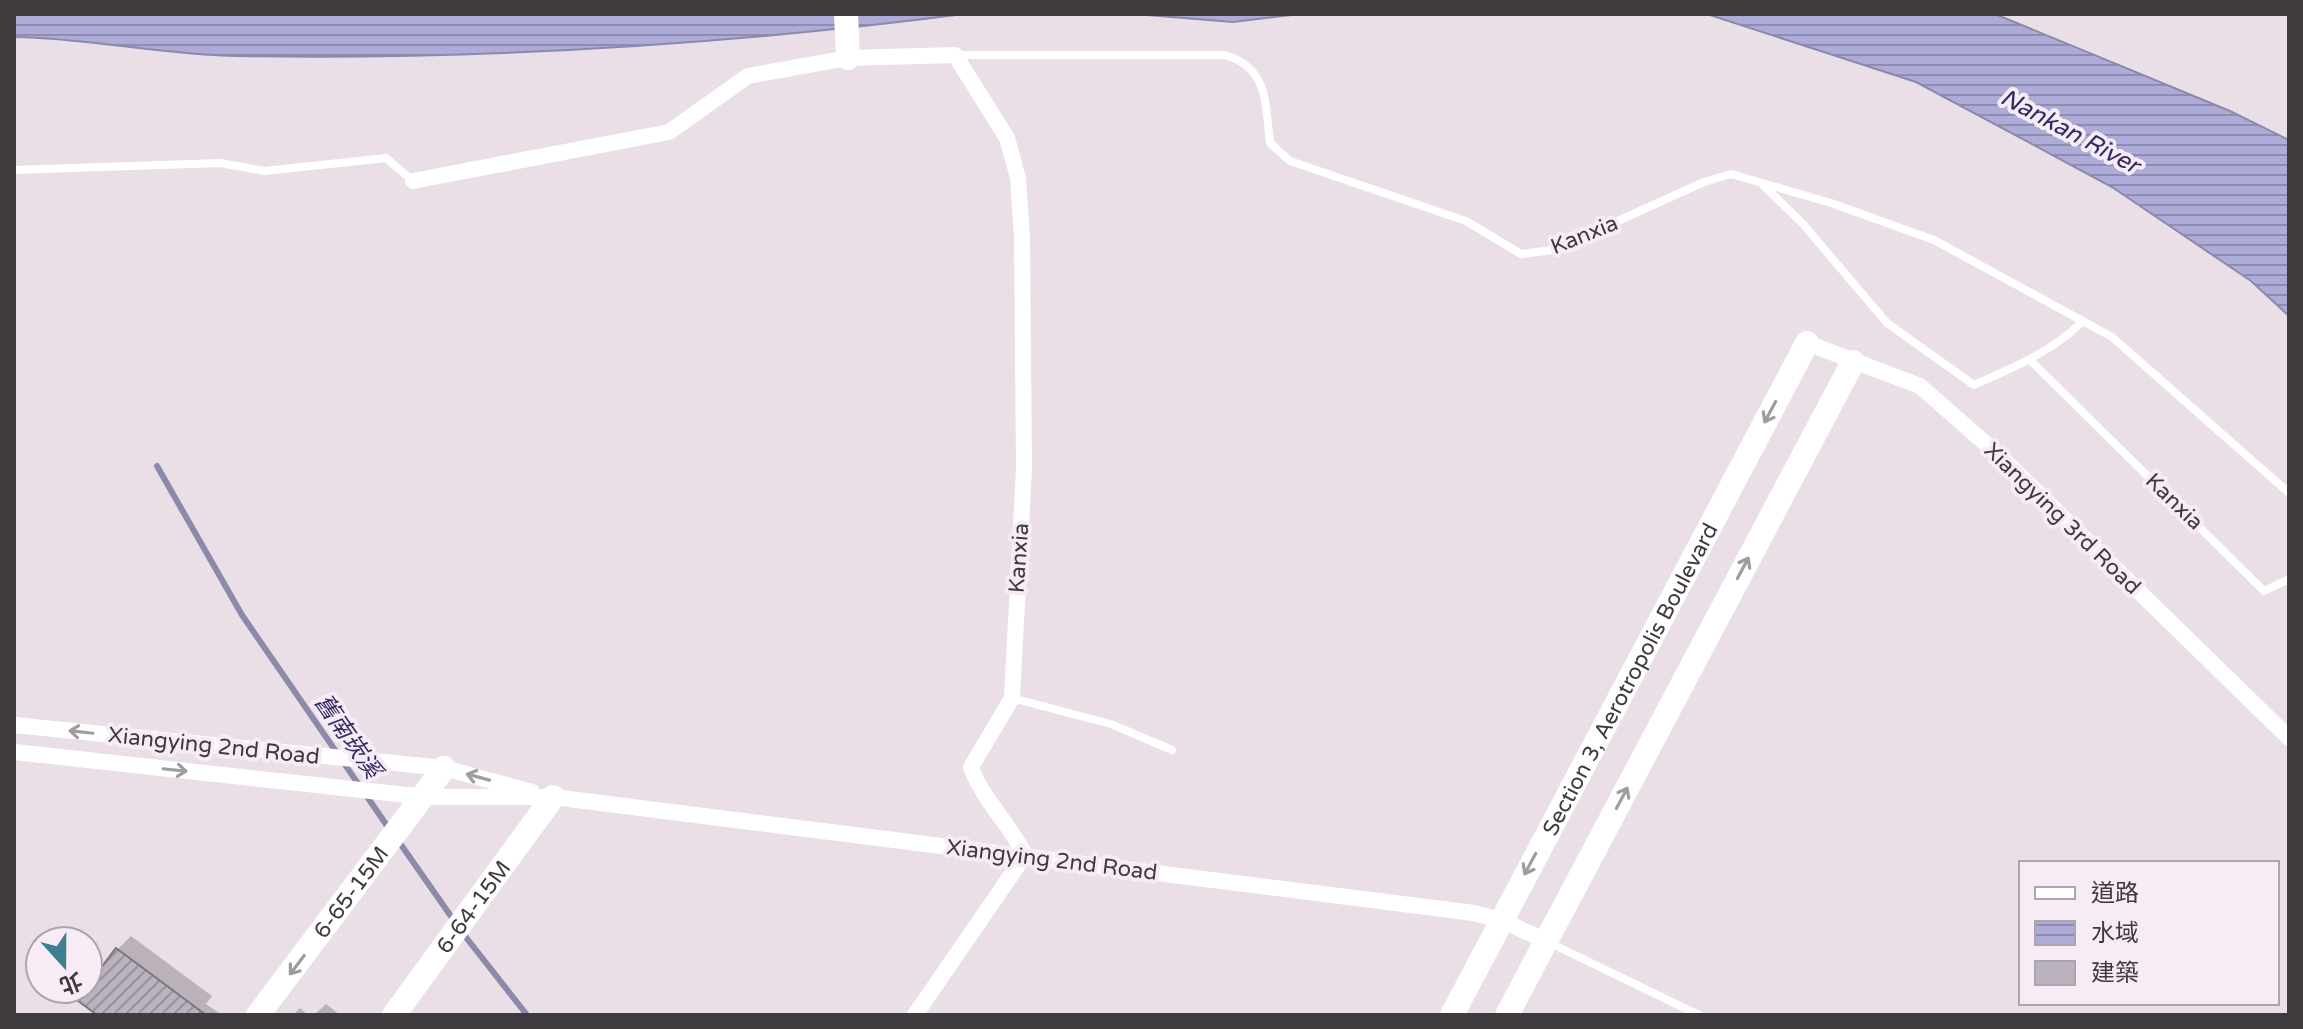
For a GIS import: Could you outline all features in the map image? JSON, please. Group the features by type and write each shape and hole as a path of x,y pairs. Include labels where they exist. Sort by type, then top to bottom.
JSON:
{"street":[{"name":"Kanxia","path":"413,181 669,132 748,76 847,36 955,55 1007,138 1018,178 1024,469 1012,698 971,767 976,782 1015,835 1025,855"},
{"name":"Xiangying 3rd Road","path":"1807,343 1920,386 2002,458 2289,738"},
{"name":"Section 3, Aerotropolis Boulevard","path":"1452,1015 1807,343"},
{"path":"1507,1015 1853,362"},
{"name":"Xiangying 2nd Road","path":"14,725 444,768 553,797"},
{"name":"Xiangying 2nd Road","path":"14,752 425,797 553,797 1025,855 1474,913 1501,920 1546,941"},
{"name":"6-65-15M","path":"258,1015 444,768"},
{"name":"6-64-15M","path":"394,1015 553,797"},
{"path":"915,1015 1025,855"}],"lane":[{"name":"Kanxia","path":"955,55 1224,55 1238,58 1257,75 1263,90 1270,143 1290,161 1466,221 1521,254 1554,250 1704,182 1731,174 1763,186 1831,203 1934,240 2112,337 2289,493"},
{"path":"14,170 220,163 265,171 386,158 413,181"},
{"name":"Kanxia","path":"1763,186 1803,224 1887,323 1974,385 2030,360 2063,341 2083,321"},
{"name":"Kanxia","path":"2030,360 2264,591 2289,579"},
{"path":"1012,698 1111,724 1172,750"},
{"path":"1546,941 1699,1015"}],"water":[{"path":"14,14 964,14 692,42 511,53 329,57 210,55 14,37"},
{"path":"1134,14 1300,14 1233,22"},
{"name":"Nankan River","path":"1685,14 1995,14 2230,111 2289,140 2289,316 2251,281 2112,187 1916,82 1710,15"}],"building":[{"path":"116,948 206,1015 97,1015 84,1005 104,1005 104,964"}],"waterway":[{"name":"舊南崁溪","path":"157,466 242,615 390,830"},
{"name":"舊南崁溪","path":"397,839 455,922"},
{"name":"舊南崁溪","path":"461,931 527,1015"}]}
